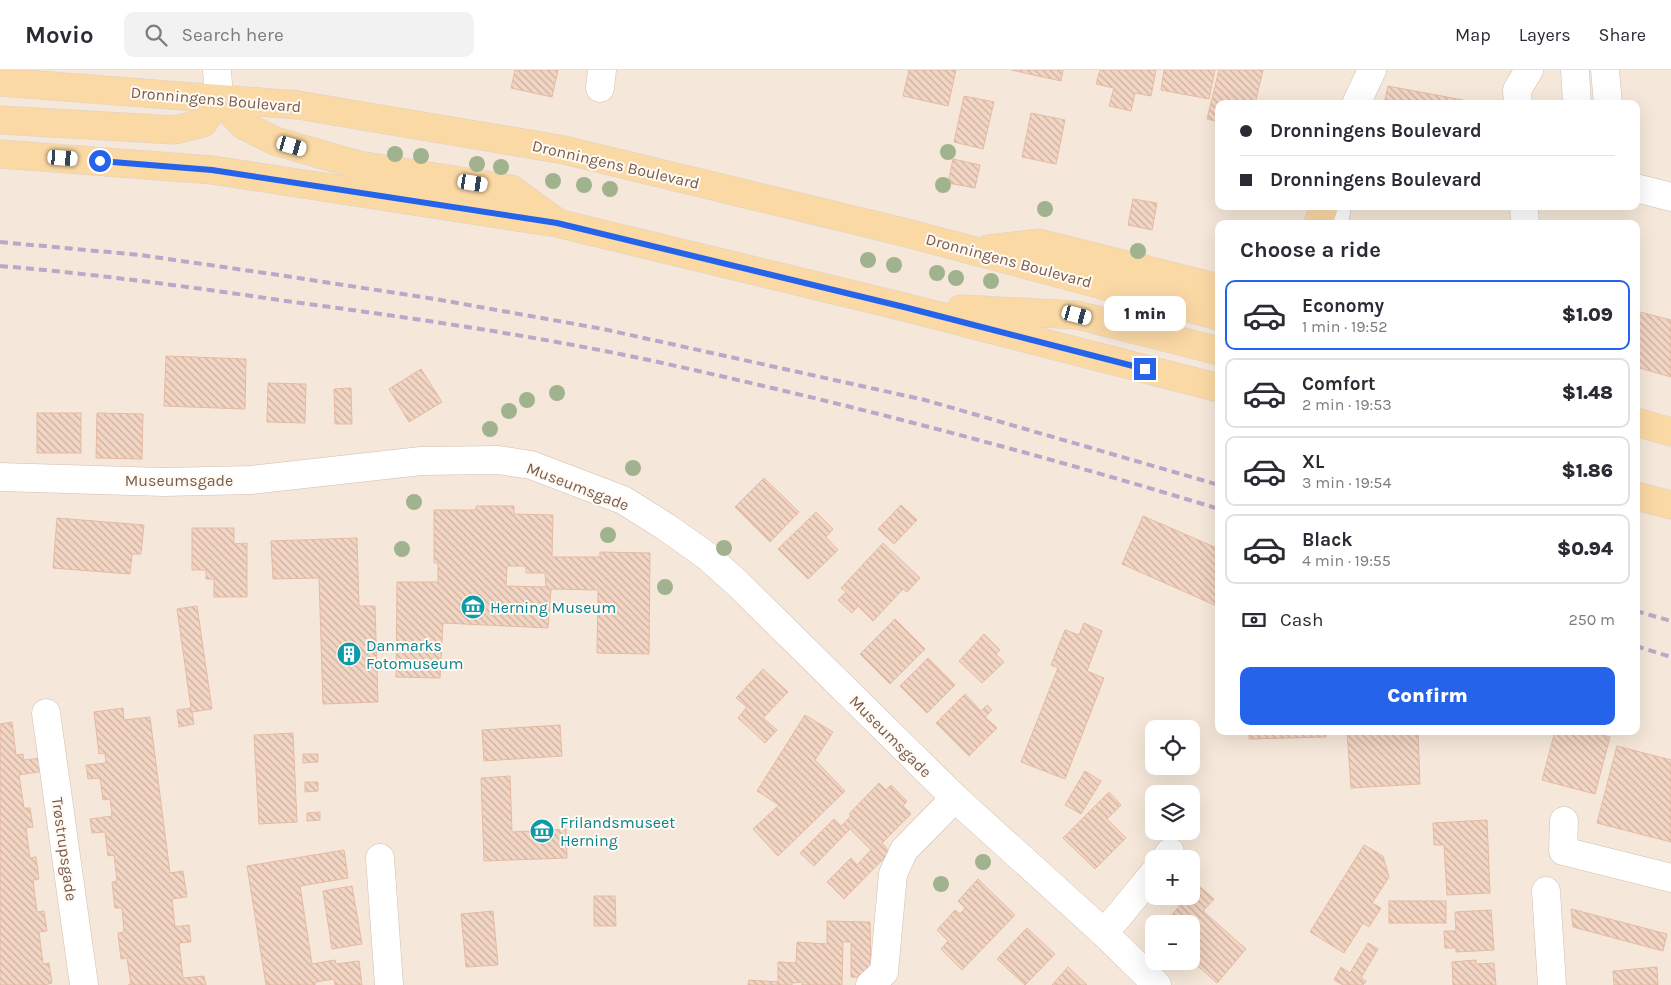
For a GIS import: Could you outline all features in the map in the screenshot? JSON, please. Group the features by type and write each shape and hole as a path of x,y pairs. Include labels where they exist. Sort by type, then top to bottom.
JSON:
{"main road":[{"name":"Dronningens Boulevard","path":"0,82 298,105 564,150 974,251 1215,315"},
{"path":"0,120 175,130 203,123 219,99 243,124 275,141 358,165 511,189 557,223"},
{"path":"0,154 212,170 557,223 904,307 1215,387"},
{"path":"974,251 1039,243 1215,287"},
{"path":"904,307 1077,315 1215,350"},
{"path":"1640,423 1671,432"},
{"path":"1640,497 1671,505"}],"street":[{"path":"216,70 219,99"},
{"path":"1358,100 1372,70"},
{"path":"1518,100 1517,90 1529,70"},
{"path":"1535,70 1537,100"},
{"path":"1574,70 1577,100"},
{"path":"1605,70 1608,100"},
{"path":"1640,189 1671,198"},
{"name":"Museumsgade","path":"0,476 164,482 252,480 421,461 498,460 531,465 623,500 708,556 738,583 955,798 1103,932 1157,985"},
{"name":"Trøstrupsgade","path":"46,713 84,985"},
{"path":"870,985 884,972 893,874 900,858 904,850 955,798"},
{"path":"1564,821 1562,851 1671,878"},
{"path":"380,858 389,985"},
{"path":"1103,932 1145,883"},
{"path":"1546,891 1552,985"}],"shaded area":[{"path":"0,70 1671,70 1671,985 0,985"}],"building":[{"path":"515,70 558,70 552,97 511,88"},
{"path":"909,70 956,70 948,106 903,96"},
{"path":"1011,70 1063,70 1061,81"},
{"path":"1100,70 1156,70 1151,96 1135,93 1131,111 1109,106 1114,88 1096,84"},
{"path":"1164,70 1215,70 1209,99 1161,90"},
{"path":"1219,70 1263,70 1256,100 1215,100 1215,121 1207,119"},
{"path":"1388,86 1463,100 1385,100"},
{"path":"964,96 994,102 983,149 954,142"},
{"path":"1031,113 1065,120 1056,164 1022,157"},
{"path":"953,159 980,165 975,188 948,183"},
{"path":"1133,199 1157,203 1152,230 1128,225"},
{"path":"1640,312 1671,320 1671,377 1640,368"},
{"path":"166,356 246,359 245,409 164,406"},
{"path":"421,369 442,402 409,422 389,389"},
{"path":"268,383 306,384 305,423 267,422"},
{"path":"351,388 352,424 335,424 334,389"},
{"path":"37,413 81,413 81,453 37,453"},
{"path":"97,413 143,414 142,459 96,458"},
{"path":"764,478 799,512 770,542 735,507"},
{"path":"901,505 917,520 894,544 878,529"},
{"name":"Herning Museum","path":"476,506 514,506 514,514 553,515 552,557 600,557 600,552 650,553 649,654 597,653 598,590 551,589 548,628 443,623 440,678 396,677 397,582 438,582 438,563 434,563 434,510 476,510","holes":["507,566 526,566 526,573 545,573 546,587 506,586"]},
{"path":"816,512 833,529 826,537 838,550 808,579 778,549"},
{"path":"1143,516 1215,547 1215,605 1122,564"},
{"path":"57,518 144,525 141,554 132,554 130,574 53,568"},
{"path":"192,528 234,528 234,544 247,543 247,597 214,597 214,579 206,579 206,570 192,570"},
{"name":"Danmarks Fotomuseum","path":"357,538 359,606 375,606 378,702 323,704 319,578 273,579 271,541"},
{"path":"883,543 920,578 907,592 903,589 873,621 858,606 852,613 838,600 846,592 841,588"},
{"path":"197,606 212,709 192,712 194,724 179,727 177,710 191,708 177,609"},
{"path":"895,619 925,649 890,684 860,654"},
{"path":"1084,623 1102,631 1087,671 1104,678 1065,779 1021,762 1058,668 1051,665 1065,630 1079,635"},
{"path":"984,634 1000,650 996,654 1004,662 982,683 959,661"},
{"path":"928,658 955,685 927,713 900,686"},
{"path":"763,669 788,692 763,718 777,730 765,743 738,718 747,707 736,698"},
{"path":"965,694 981,711 987,705 992,710 985,717 997,728 969,756 936,723"},
{"path":"123,708 124,720 150,717 170,873 183,871 187,897 172,899 175,927 189,925 191,942 179,943 183,978 204,976 206,985 131,985 127,958 121,959 118,933 124,932 122,908 115,908 112,882 117,881 114,855 108,856 105,832 92,833 90,819 112,816 110,799 103,800 100,778 88,779 86,765 106,763 105,753 99,754 94,712"},
{"path":"805,715 833,732 815,760 845,791 778,856 753,829 779,805 757,791"},
{"path":"12,722 16,755 23,754 24,760 42,758 44,771 19,775 24,808 30,808 33,827 26,828 30,858 36,857 39,879 33,880 37,912 44,911 47,931 39,932 43,964 49,963 52,983 44,985 0,985 0,724"},
{"path":"560,725 562,756 484,761 482,730"},
{"path":"293,733 297,822 259,824 254,735"},
{"path":"1249,735 1326,735 1326,737 1249,739"},
{"path":"1347,735 1418,735 1420,784 1351,788"},
{"path":"1554,735 1602,735 1610,737 1595,794 1542,780"},
{"path":"1617,746 1671,760 1671,842 1597,823"},
{"path":"303,754 318,754 318,762 303,763"},
{"path":"1085,771 1101,781 1081,814 1065,805"},
{"path":"510,776 512,832 566,829 567,858 484,861 481,778"},
{"path":"305,782 318,782 318,791 305,792"},
{"path":"879,783 886,790 891,785 907,801 903,806 911,814 882,843 890,852 844,899 827,882 851,858 857,865 871,850 850,829 814,866 800,853 834,819 841,826 851,816 849,814"},
{"path":"1109,792 1121,805 1107,819 1126,838 1095,869 1063,838"},
{"path":"320,812 320,820 307,821 307,813"},
{"path":"1487,820 1490,893 1447,895 1444,845 1434,845 1433,823"},
{"path":"1364,845 1383,856 1389,877 1372,903 1381,908 1369,927 1363,923 1344,953 1310,932"},
{"path":"344,850 348,878 300,886 312,964 335,960 336,964 359,961 362,985 335,985 334,979 315,982 315,985 266,985 247,866"},
{"path":"978,879 1015,915 962,970 941,949 948,941 937,930 955,910 960,914 965,908 958,901"},
{"path":"352,886 362,944 332,949 323,891"},
{"path":"1200,887 1214,899 1203,911 1246,949 1217,983 1200,968 1200,915 1172,915 1180,905 1200,905"},
{"path":"594,896 615,896 616,926 594,926"},
{"path":"1389,901 1446,901 1446,923 1389,923"},
{"path":"1571,909 1667,934 1663,951 1573,927"},
{"path":"1491,910 1494,950 1456,952 1456,948 1445,948 1444,931 1456,931 1455,912"},
{"path":"493,911 498,965 466,967 461,914"},
{"path":"827,921 870,922 871,978 851,977 851,942 843,942 842,985 802,985 802,982 792,983 792,985 748,985 749,980 778,982 778,962 796,963 797,942 827,944"},
{"path":"1027,928 1055,954 1025,985 997,959"},
{"path":"1368,943 1378,949 1361,978 1366,981 1363,985 1343,985 1334,980 1341,967 1350,973"},
{"path":"1476,960 1476,964 1494,963 1496,985 1453,985 1452,962"},
{"path":"1068,967 1087,985 1052,985"},
{"path":"1657,967 1658,985 1614,985 1613,971"}],"railway":[{"path":"0,242 140,255 272,274 435,299 603,329 925,400 1215,484"},
{"path":"0,266 108,277 375,313 599,350 717,375 933,428 1215,508"},
{"path":"1640,612 1671,621"},
{"path":"1640,647 1671,657"}],"place":[{"name":"Herning Museum","path":"473,607"},
{"name":"Danmarks Fotomuseum","path":"349,654"},
{"name":"Frilandsmuseet Herning","path":"542,831"}],"route":[{"path":"100,161 212,170 557,223 904,307 1145,369"}]}
